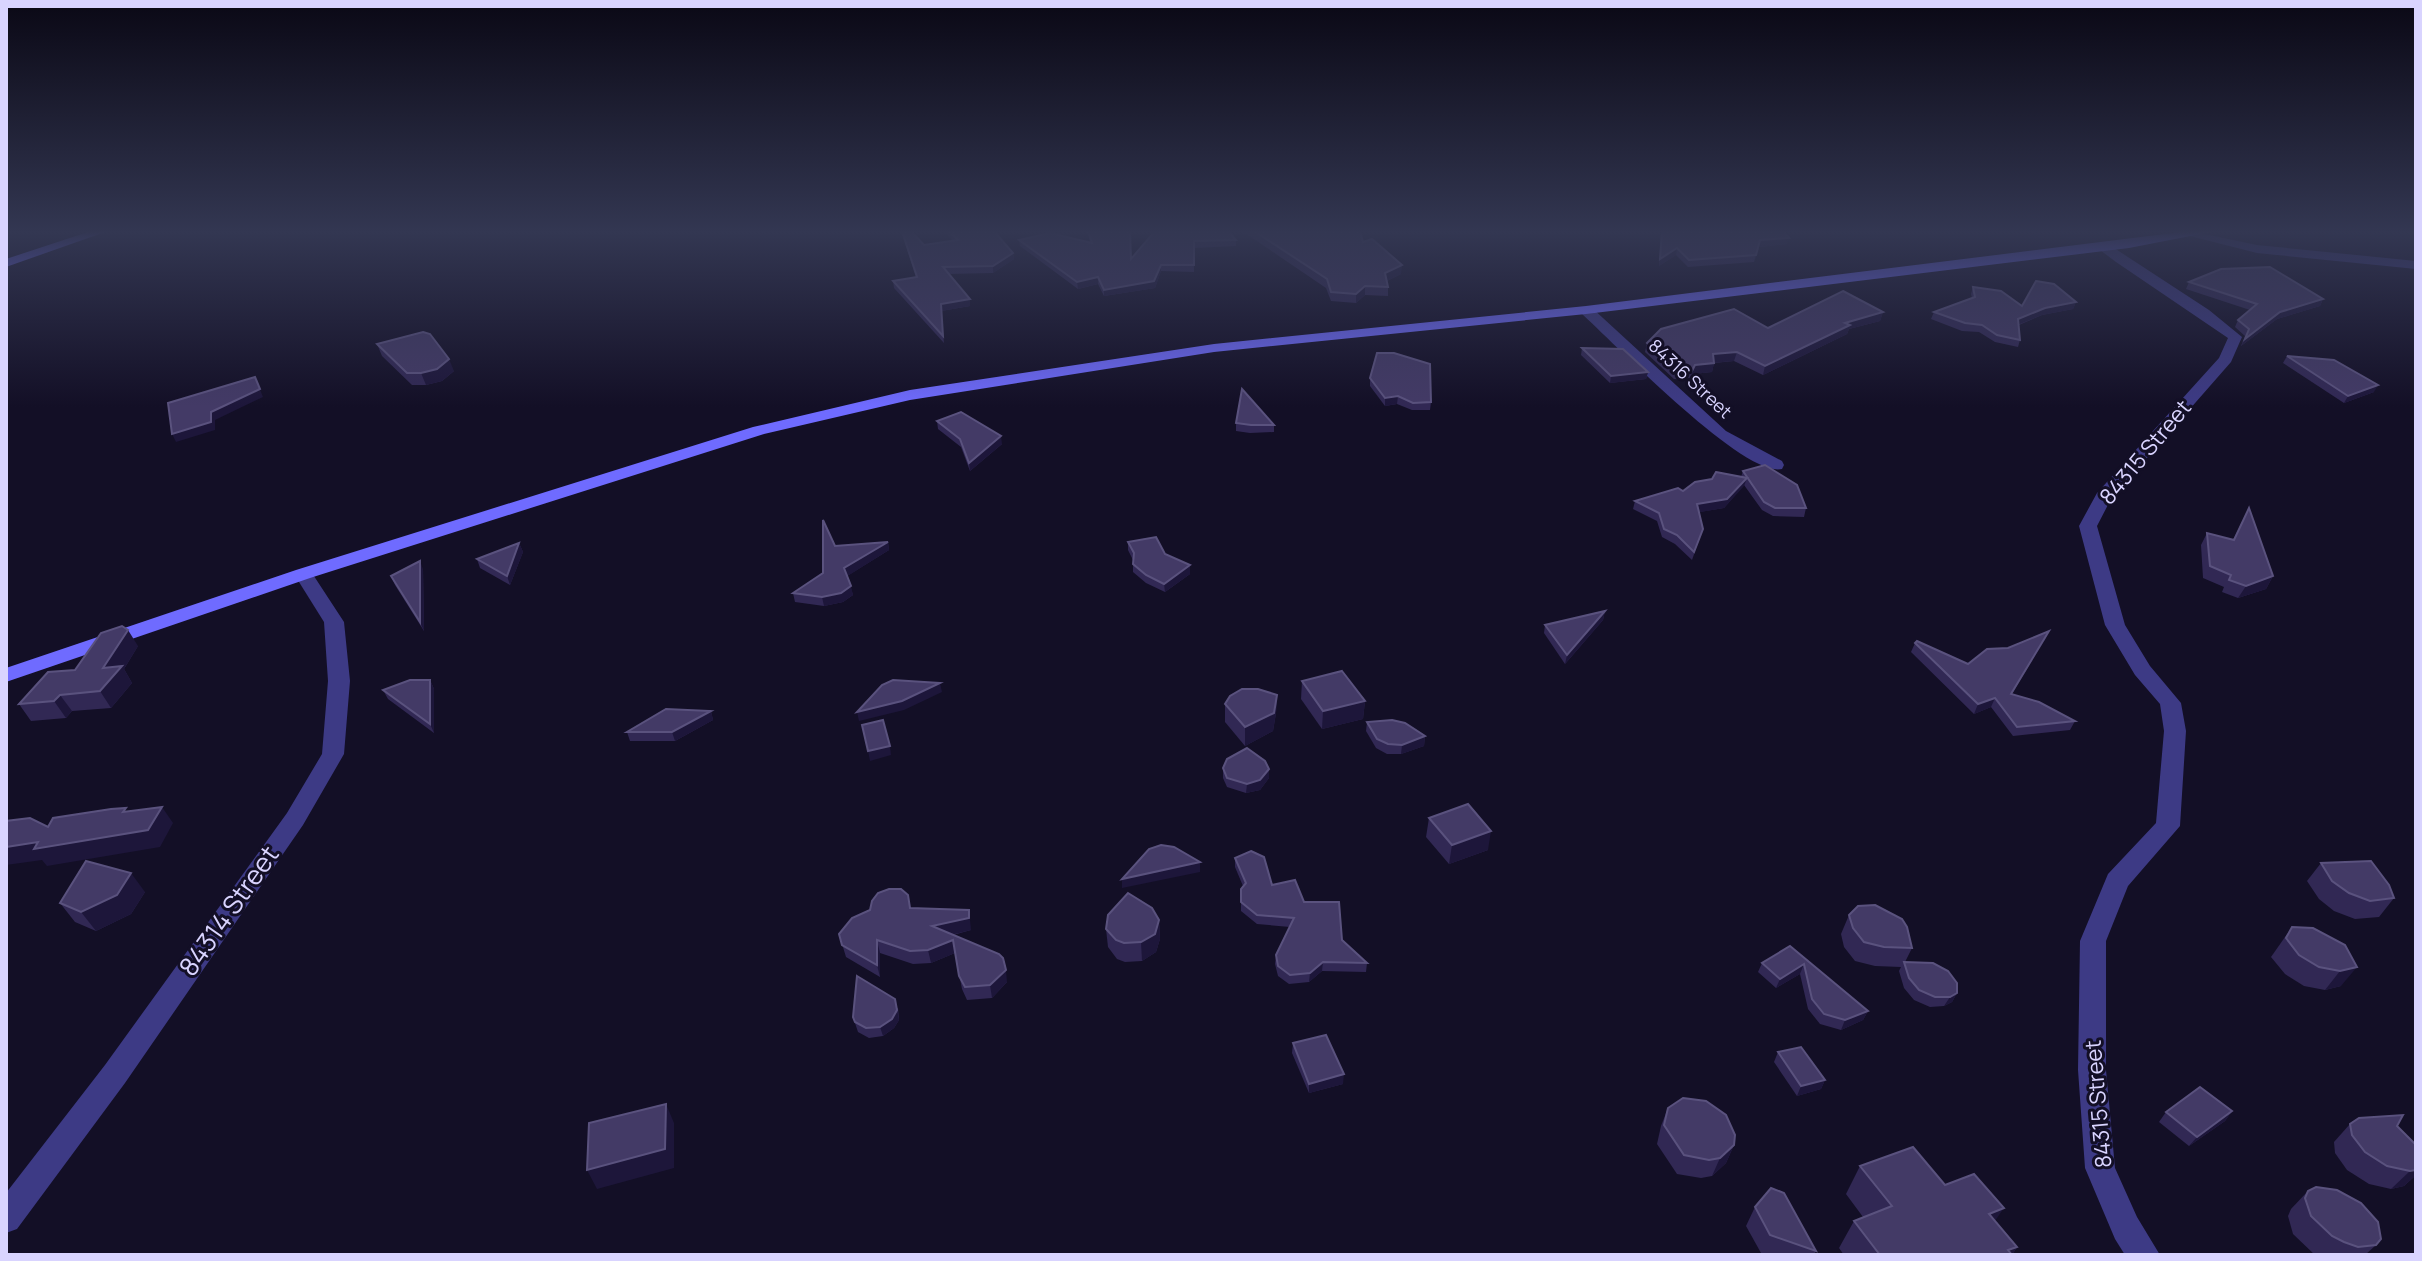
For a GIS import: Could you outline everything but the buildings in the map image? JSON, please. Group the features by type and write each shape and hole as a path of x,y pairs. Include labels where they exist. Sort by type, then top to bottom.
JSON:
{"street":[{"path":"6,675 303,574 759,430 910,395 1214,348 1752,290"},
{"name":"84315 Street","path":"2144,1255 2126,1228 2100,1168 2092,1070 2093,941 2117,881 2168,826 2175,731 2170,703 2142,670 2115,625 2088,526 2103,497 2226,359 2235,337 2217,321 2165,290"},
{"name":"84316 Street","path":"1586,310 1720,434 1776,465"},
{"name":"84314 Street","path":"6,1218 115,1074 295,819 333,754 339,681 334,622 303,574"}]}
